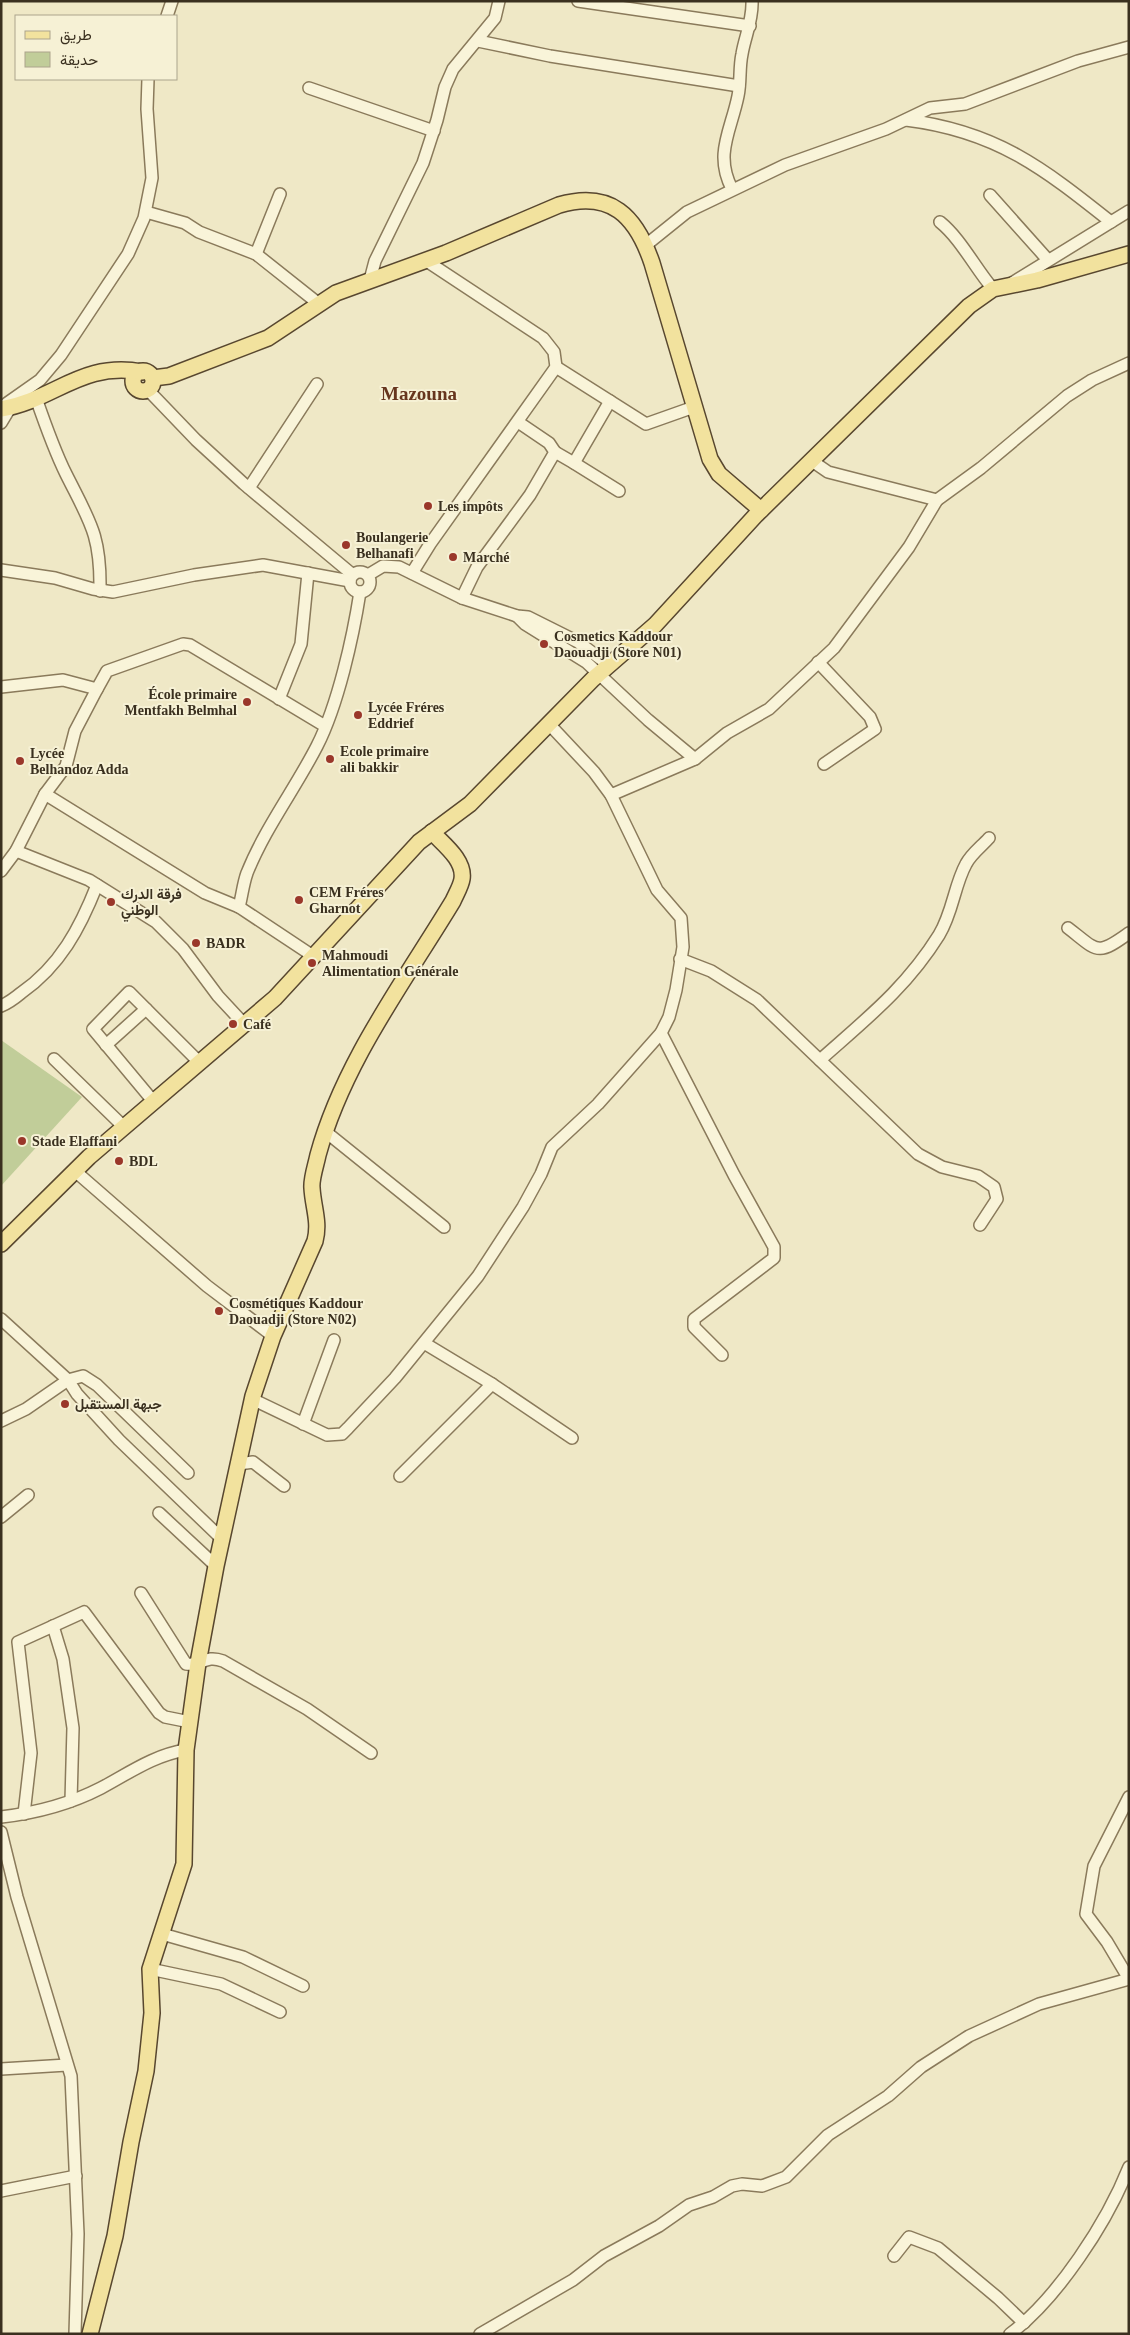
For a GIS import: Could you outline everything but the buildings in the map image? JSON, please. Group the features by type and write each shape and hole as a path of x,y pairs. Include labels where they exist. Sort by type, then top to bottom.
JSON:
{"main road":[{"path":"4,408 36,398 79,377 101,371 145,382 169,376 268,338 336,293 576,200 593,200 619,210 632,222 646,245 710,459 719,474 761,510"},
{"path":"1,1244 75,1171 124,1127 275,998 395,865 432,832 470,804 604,670 655,625 761,510 969,306 993,289 1037,280 1129,254"},
{"path":"90,2334 115,2236 131,2142 146,2071 152,2013 150,1969 184,1864 186,1750 198,1663 216,1566 252,1399 273,1336 318,1230 312,1187 318,1155 326,1132 352,1070 453,901 462,879 462,868 457,860 432,832"}],"street":[{"path":"167,15 172,1"},
{"path":"370,280 375,261 414,184 434,131 445,87 453,69 478,41 494,18 499,1"},
{"path":"578,1 750,26"},
{"path":"732,188 724,174 722,159 739,86 742,53 750,26 752,1"},
{"path":"478,41 550,56 739,86"},
{"path":"646,245 687,212 732,188 785,165 906,120 930,108 964,104 1078,61 1129,47"},
{"path":"1,423 4,408 40,380 61,355 128,254 146,212 152,178 147,109 148,80"},
{"path":"309,88 434,131"},
{"path":"906,120 936,124 980,137 1017,153 1052,175 1111,222"},
{"path":"256,254 280,194"},
{"path":"990,195 1048,260"},
{"path":"1010,284 1129,211"},
{"path":"146,212 185,223 199,232 256,254 319,304"},
{"path":"940,222 950,230 974,266 993,289"},
{"path":"412,573 436,536 556,367 554,352 544,338 425,260"},
{"path":"611,795 695,759 727,733 769,709 834,648 909,547 937,500 981,468 1068,396 1092,380 1129,363"},
{"path":"556,367 646,424 694,407"},
{"path":"145,382 196,440 352,578 352,587 360,592"},
{"path":"248,488 316,384"},
{"path":"36,398 66,474 92,524 101,561 100,591"},
{"path":"574,463 610,400"},
{"path":"518,422 549,443 555,452 619,491"},
{"path":"462,598 477,567 530,495 555,452"},
{"path":"812,461 828,472 937,500"},
{"path":"1,570 55,578 100,591 113,592 194,575 264,565 352,578 359,572 368,575 383,566 398,567 462,598 517,616 525,624 586,662 604,670 648,720 695,759"},
{"path":"279,699 300,644 308,573"},
{"path":"239,906 247,874 268,830 318,744 340,678 360,592 369,587 368,575"},
{"path":"1,871 16,851 45,794 66,766 75,731 107,671 183,644 190,645 325,726"},
{"path":"818,662 870,717 875,729 824,764"},
{"path":"1,687 63,680 97,688"},
{"path":"252,1399 327,1435 342,1434 452,1310 497,1248 541,1174 552,1147 598,1104 661,1033 669,1017 676,990 683,947 681,918 657,890 611,795 594,772 549,724"},
{"path":"45,794 205,893 239,906 313,956"},
{"path":"820,1060 895,994 919,964 940,933 953,906 967,862 989,838"},
{"path":"16,851 97,884 156,922 183,949 218,996 244,1024"},
{"path":"1,1006 38,981 67,948 84,918 97,884"},
{"path":"1068,928 1095,949 1102,950 1110,947 1129,933"},
{"path":"680,958 711,971 757,1000 918,1154 942,1167 978,1176 994,1187 997,1199 980,1225"},
{"path":"153,1101 93,1029 129,992 199,1062"},
{"path":"106,1045 146,1009"},
{"path":"661,1033 734,1175 774,1247 774,1258 694,1319 694,1327 722,1355"},
{"path":"54,1059 124,1127"},
{"path":"326,1132 444,1227"},
{"path":"75,1171 207,1286 273,1336"},
{"path":"1,1319 68,1380 77,1394 119,1440 222,1539"},
{"path":"303,1424 334,1340"},
{"path":"424,1343 492,1384 572,1438"},
{"path":"1,1421 26,1409 68,1380 78,1376 88,1378 188,1473"},
{"path":"400,1476 492,1384"},
{"path":"239,1464 253,1462 284,1486"},
{"path":"1,1517 28,1495"},
{"path":"159,1513 216,1566"},
{"path":"141,1593 182,1660 190,1665 212,1657 223,1661 307,1709 371,1754"},
{"path":"24,1814 31,1753 18,1642 84,1612 160,1713 165,1718 190,1722"},
{"path":"53,1626 63,1658 73,1728 71,1801"},
{"path":"1,1817 24,1814 71,1801 100,1788 165,1753 186,1750"},
{"path":"480,2334 573,2280 604,2256 660,2226 689,2205 714,2197 732,2186 742,2184 762,2186 786,2177 828,2135 888,2096 921,2067 969,2036 1039,2004 1129,1979 1116,1956 1086,1914 1094,1866 1129,1797"},
{"path":"1,1832 17,1897 70,2076 78,2234 74,2334"},
{"path":"162,1934 242,1957 303,1986"},
{"path":"150,1969 221,1984 280,2012"},
{"path":"1,2069 68,2065"},
{"path":"1010,2334 1024,2323 1052,2292 1087,2244 1105,2215 1129,2167"},
{"path":"1,2191 76,2176"},
{"path":"894,2256 909,2237 938,2248 998,2298 1024,2323"}],"green space":[{"name":"Stade Elaffani","path":"1,1040 82,1097 1,1186"}],"place":[{"name":"Les impôts","path":"428,506"},
{"name":"Boulangerie Belhanafi","path":"346,545"},
{"name":"Marché","path":"453,557"},
{"name":"Cosmetics Kaddour Daouadji (Store N01)","path":"544,644"},
{"name":"École primaire Mentfakh Belmhal","path":"247,702"},
{"name":"Lycée Fréres Eddrief","path":"358,715"},
{"name":"Ecole primaire ali bakkir","path":"330,759"},
{"name":"Lycée Belhandoz Adda","path":"20,761"},
{"name":"CEM Fréres Gharnot","path":"299,900"},
{"name":"فرقة الدرك الوطني","path":"111,902"},
{"name":"BADR","path":"196,943"},
{"name":"Mahmoudi Alimentation Générale","path":"312,963"},
{"name":"Café","path":"233,1024"},
{"name":"Stade Elaffani","path":"22,1141"},
{"name":"BDL","path":"119,1161"},
{"name":"Cosmétiques Kaddour Daouadji (Store N02)","path":"219,1311"},
{"name":"جبهة المستقبل","path":"65,1404"}],"district":[{"name":"Mazouna","path":"419,393"}]}
